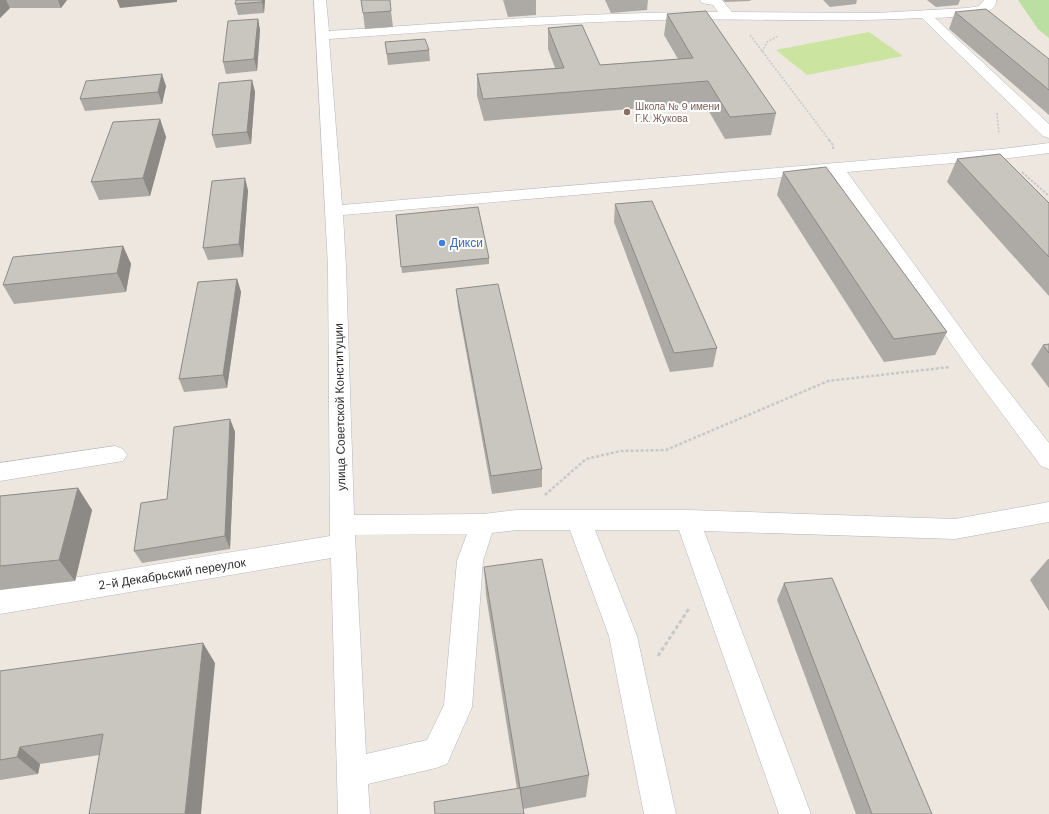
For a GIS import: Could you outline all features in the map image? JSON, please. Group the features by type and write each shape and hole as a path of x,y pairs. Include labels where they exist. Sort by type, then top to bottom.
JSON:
{"street":[{"name":"улица Советской Конституции","path":"320,0 337,267 343,535 354,814"},
{"path":"706,0 717,2 731,16"},
{"path":"322,35 526,21 731,16 810,10 876,17 967,12 983,9 991,2 990,0"},
{"path":"928,18 1049,133"},
{"path":"333,210 1001,154 1049,148"},
{"path":"835,167 976,364 1049,460"},
{"path":"0,472 115,456"},
{"name":"2-й Декабрьский переулок","path":"0,602 343,535 517,520 688,520 955,529 1049,512"},
{"path":"688,520 794,814"},
{"path":"579,521 623,636 660,814"},
{"path":"352,772 436,753 458,707 470,561 483,524"}],"path":[{"path":"731,16 833,145 835,167"},
{"path":"517,520 586,459 621,451 666,450 828,381 976,364"},
{"path":"634,692 709,578"}],"green space":[{"path":"1018,0 1049,0 1049,38 1038,29"},
{"path":"869,32 903,56 807,75 776,50"}],"building":[{"path":"236,0 262,0 262,2 235,4"},
{"path":"361,0 390,0 391,11 363,13"},
{"path":"986,9 1049,59 1049,90 955,12"},
{"path":"706,11 776,113 730,117 708,81 483,99 477,74 564,68 548,28 582,25 600,65 693,58 667,14"},
{"path":"258,19 254,59 223,62 228,21"},
{"path":"425,39 429,50 387,54 385,42"},
{"path":"162,74 158,92 80,99 86,81"},
{"path":"252,80 247,132 212,135 219,83"},
{"path":"160,119 143,178 91,182 113,122"},
{"path":"1000,154 1049,203 1049,257 957,159"},
{"path":"826,167 947,332 894,339 783,172"},
{"path":"245,178 239,244 203,248 212,181"},
{"path":"652,201 717,348 674,353 615,204"},
{"name":"Дикси","path":"478,207 489,258 401,267 396,215"},
{"path":"123,246 117,273 3,285 13,257"},
{"path":"237,279 223,375 179,379 198,282"},
{"path":"498,284 542,469 491,476 456,289"},
{"path":"1049,344 1049,353 1043,345"},
{"path":"230,419 225,536 134,551 141,503 167,499 174,427"},
{"path":"78,488 59,560 0,566 0,496"},
{"path":"542,559 589,775 520,788 484,567"},
{"path":"832,578 932,814 872,814 784,583"},
{"path":"203,643 185,814 89,814 103,734 20,747 17,757 0,760 0,671"},
{"path":"520,788 524,814 435,814 434,802"}],"place":[{"name":"Школа № 9 имени Г.К. Жукова","path":"627,112"},
{"name":"Дикси","path":"442,243"}]}
